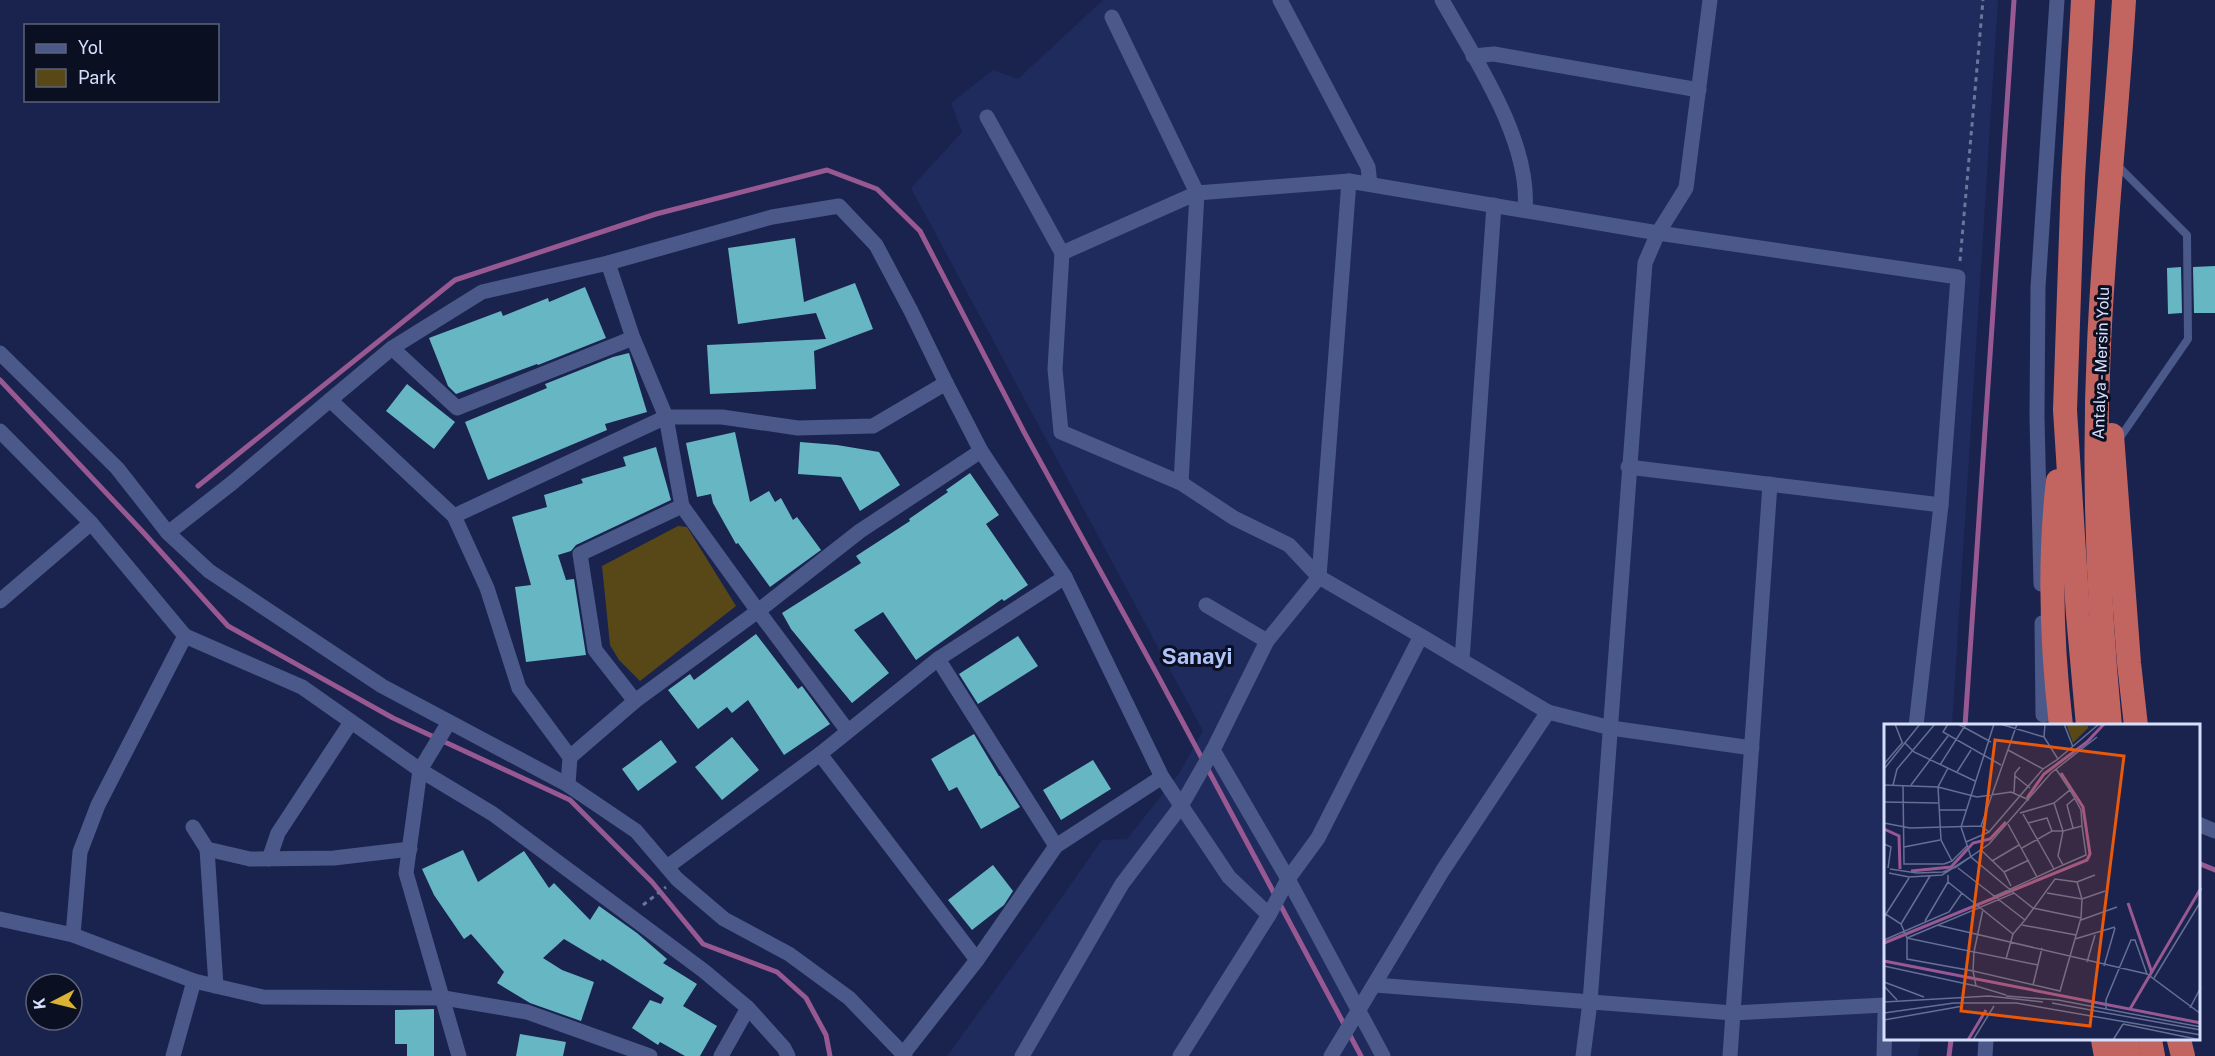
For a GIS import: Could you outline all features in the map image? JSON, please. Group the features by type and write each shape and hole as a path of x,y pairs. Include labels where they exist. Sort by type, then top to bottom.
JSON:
{"highway":[{"name":"Antalya - Mersin Yolu","path":"2083,0 2073,178 2065,410 2078,615 2088,724"},
{"name":"Antalya - Mersin Yolu","path":"2110,724 2101,626 2098,507 2099,346 2124,0"},
{"path":"2099,346 2114,448 2128,663 2136,724"},
{"path":"2051,719 2054,512 2065,410"},
{"path":"2103,1041 2106,1056"},
{"path":"2126,1041 2129,1056"},
{"path":"2150,1041 2153,1056"},
{"path":"2179,1041 2183,1056"}],"street":[{"path":"1280,0 1368,167 1370,184"},
{"path":"1442,0 1503,110 1526,181 1525,210"},
{"path":"1583,1056 1590,1002 1628,467 1645,263 1658,233 1686,188 1710,0"},
{"path":"2051,719 2037,417 2038,287 2057,0"},
{"path":"2118,93 2136,0"},
{"path":"1112,17 1197,193 1181,483"},
{"path":"1473,56 1494,54 1699,90"},
{"path":"987,117 1062,253 1055,369 1060,432 1181,483 1234,518 1289,545 1319,577 1548,712 1611,728 1752,748"},
{"path":"1022,1056 1122,884 1182,804 1212,752 1267,641 1319,577 1348,181"},
{"path":"1062,253 1197,193 1348,181 1658,233 1958,277 1941,505 1916,724"},
{"path":"1462,660 1494,205"},
{"path":"168,533 232,483 392,348 482,292 608,263 772,218 839,206 876,245 981,451 1065,577 1162,777 1229,877 1269,913"},
{"path":"608,263 633,338 666,417 682,506 848,730"},
{"path":"392,348 457,408 633,338"},
{"path":"0,353 117,468 168,533 209,571 444,728 568,785 636,831 671,875 724,919 789,954 849,998 905,1054 976,960 1056,846 1162,777"},
{"path":"454,516 666,417 723,417 798,428 873,426 946,383"},
{"path":"330,400 454,516 487,588 519,688 570,757 568,785"},
{"path":"0,431 91,523 185,636 302,687 420,771 494,814 704,971 748,1008 784,1048 788,1056"},
{"path":"570,757 635,701 758,611 860,531 981,451"},
{"path":"1628,467 1941,505"},
{"path":"1730,1056 1770,484"},
{"path":"635,701 595,650 580,554 682,506"},
{"path":"0,601 91,523"},
{"path":"671,875 938,659 1065,577"},
{"path":"1206,604 1267,641"},
{"path":"73,935 80,852 98,805 185,636"},
{"path":"1180,1056 1287,880 1318,838 1421,636"},
{"path":"938,659 1056,846"},
{"path":"1334,1051 1443,870 1548,712"},
{"path":"269,859 278,833 351,722"},
{"path":"444,728 420,771 406,873 459,1056"},
{"path":"1212,752 1287,880 1383,1056"},
{"path":"820,754 976,960"},
{"path":"2200,824 2215,831"},
{"path":"193,826 207,849 216,986"},
{"path":"207,849 250,859 269,859 334,858 410,849"},
{"path":"0,919 73,935 194,981 262,997 444,998 527,1012 650,1056"},
{"path":"173,1056 194,981"},
{"path":"1375,985 1732,1012 1884,1005"},
{"path":"721,1056 748,1008"},
{"path":"1884,1041 1884,1056"},
{"path":"1985,1056 1986,1041"}],"lane":[{"path":"2111,159 2187,235 2188,339 2125,427 2114,448"}],"path":[{"path":"1958,277 1983,0"},
{"path":"641,906 671,875"}],"shaded area":[{"path":"1103,0 1998,0 1952,724 1884,724 1884,1041 1921,1041 1918,1056 947,1056 1102,840 1127,839 1180,772 1203,731 911,188 962,132 951,103 993,70 1018,79"}],"green space":[{"path":"678,526 687,527 736,606 640,681 619,660 610,645 602,566"}],"building":[{"path":"795,238 804,302 855,283 873,329 814,351 816,389 710,394 707,345 826,339 816,313 738,324 728,248"},
{"path":"2215,266 2215,313 2194,313 2193,267"},
{"path":"2181,267 2182,313 2168,314 2167,268"},
{"path":"585,287 606,338 456,394 448,386 429,338 501,311 503,316 548,298 549,302"},
{"path":"629,353 647,412 605,424 607,430 488,480 465,422 547,388 545,384"},
{"path":"407,384 455,422 434,449 386,411"},
{"path":"735,432 750,502 769,491 775,502 781,498 793,520 797,517 821,550 770,587 738,543 736,544 713,503 711,494 697,497 686,443"},
{"path":"800,442 879,452 900,485 860,511 841,477 798,474"},
{"path":"656,447 671,500 576,545 571,551 558,555 566,580 574,579 586,655 526,662 515,587 531,585 512,517 547,507 544,495 583,483 581,479 626,466 623,457"},
{"path":"970,473 999,515 986,524 1028,585 1004,601 1002,599 916,660 883,612 854,630 889,673 852,703 791,629 782,613 861,563 856,556 910,521 909,519 948,492 946,490"},
{"path":"756,634 798,689 802,686 830,724 784,755 748,700 732,713 727,707 698,729 668,690 690,674 694,680"},
{"path":"1018,636 1038,666 978,704 959,674"},
{"path":"974,734 1020,807 981,829 957,787 949,791 931,759"},
{"path":"732,737 759,770 722,800 695,767"},
{"path":"661,740 677,762 638,791 622,769"},
{"path":"1093,760 1111,789 1061,820 1043,790"},
{"path":"463,850 478,882 524,851 549,888 554,883 590,920 599,906 637,933 667,959 663,963 697,984 683,1006 717,1026 700,1056 685,1056 660,1042 658,1045 632,1028 650,1000 661,1004 664,998 602,959 601,961 564,939 543,958 562,970 594,982 581,1021 530,1003 497,983 504,972 471,934 464,939 434,895 422,869"},
{"path":"993,865 1013,891 1004,905 972,930 948,900"},
{"path":"434,1009 434,1056 407,1056 407,1044 395,1044 395,1010"},
{"path":"520,1034 566,1042 563,1056 516,1056"}],"waterway":[{"path":"1965,724 2014,0"},
{"path":"198,486 455,280 656,214 827,170 877,189 920,231 1024,432 1158,676 1361,1056"},
{"path":"0,380 228,626 393,718 570,800 652,882 703,944 777,972 806,998 826,1035 830,1056"},
{"path":"2200,864 2215,870"},
{"path":"1949,1056 1951,1041"}],"district":[{"name":"Sanayi","path":"1197,656"}]}
